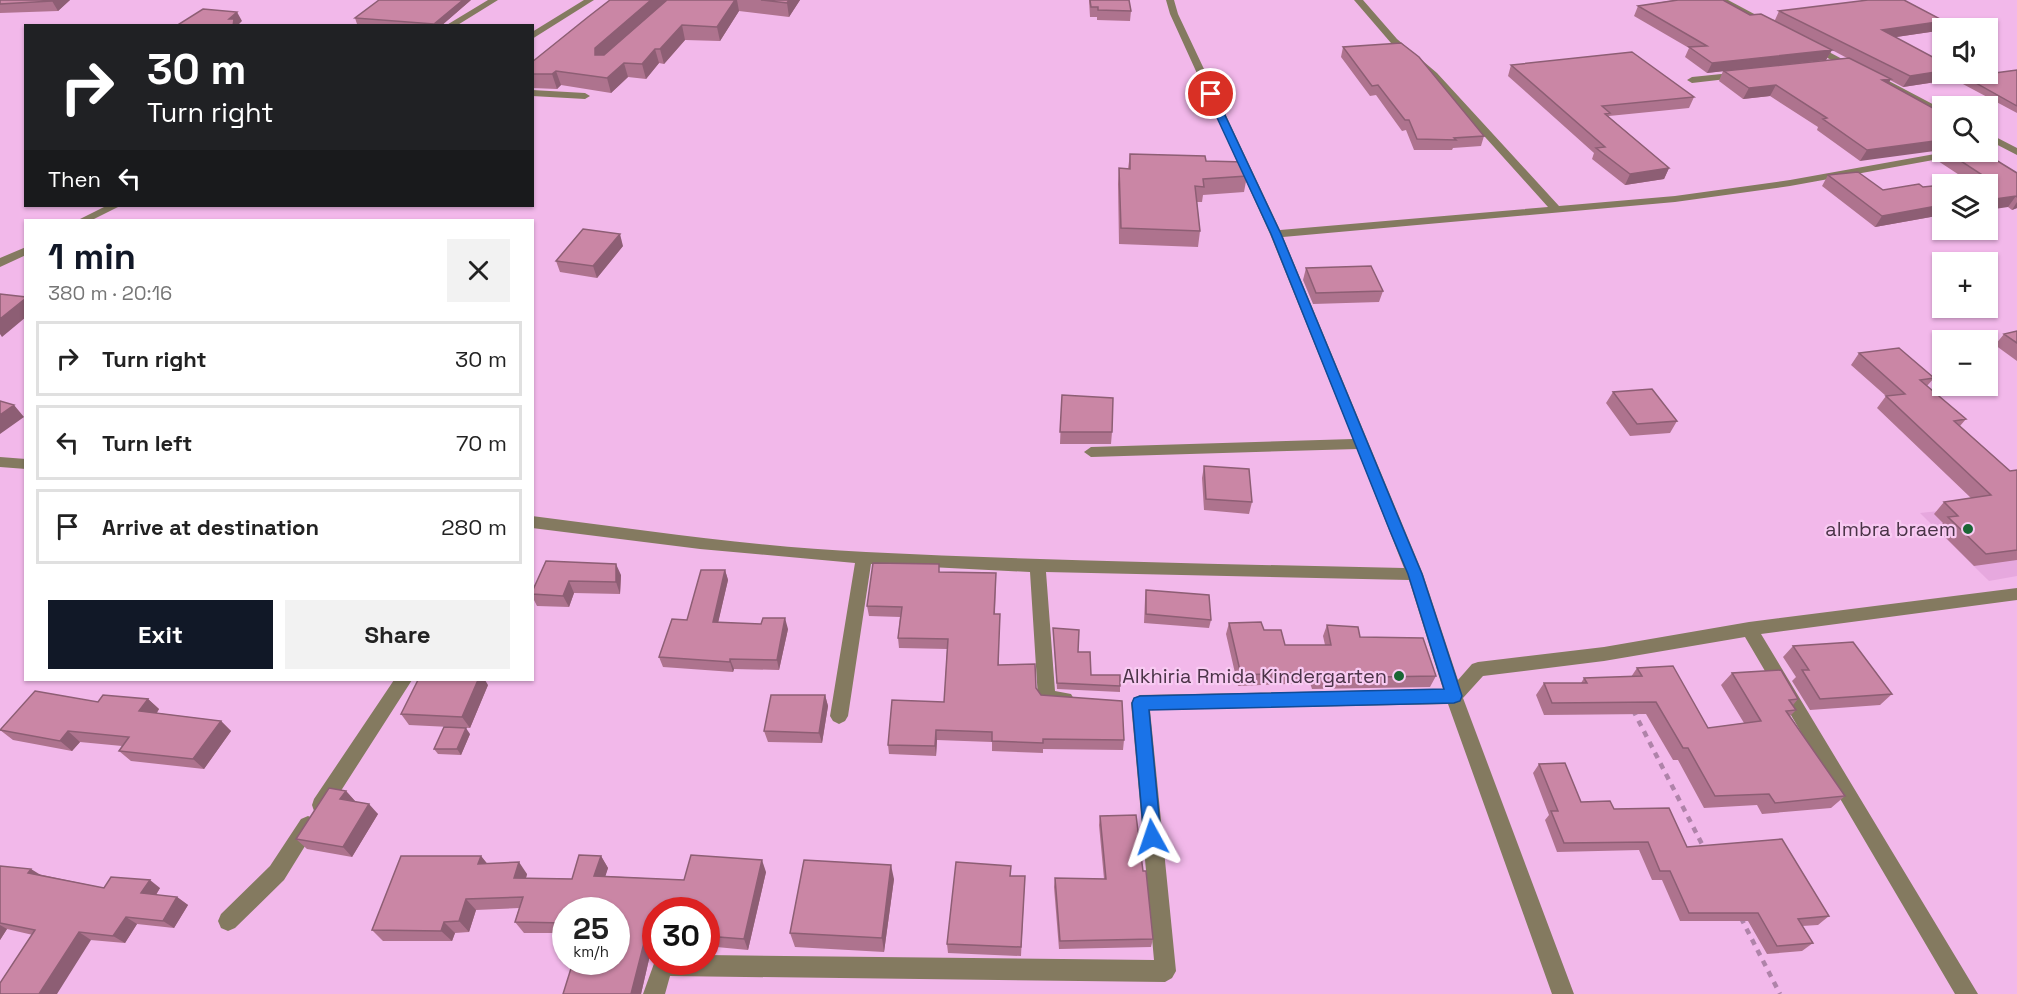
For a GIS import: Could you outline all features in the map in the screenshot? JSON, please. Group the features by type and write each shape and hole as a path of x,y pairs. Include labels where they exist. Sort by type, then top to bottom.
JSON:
{"street":[{"path":"452,24 494,0"},
{"path":"534,35 590,0"},
{"path":"1358,0 1394,41 1434,75 1556,208"},
{"path":"1721,0 1782,31"},
{"path":"1172,7 1276,234 1415,574 1454,696 1563,994"},
{"path":"1802,42 1864,72"},
{"path":"1820,65 1843,63"},
{"path":"1692,81 1750,74"},
{"path":"1874,77 1932,108"},
{"path":"534,93 585,96"},
{"path":"1998,142 2017,152"},
{"path":"1998,145 2002,144"},
{"path":"1276,234 1675,199 1790,183 1932,157"},
{"path":"86,219 112,207"},
{"path":"0,264 24,251"},
{"path":"1091,452 1362,444"},
{"path":"0,462 24,464"},
{"path":"534,522 700,543 864,558 1038,566 1415,574"},
{"path":"839,716 864,558"},
{"path":"1038,566 1047,698 1082,700"},
{"path":"654,994 663,965 1165,971 1134,703 1454,696 1478,669 1604,654 1749,629 2014,599"},
{"path":"1749,629 1967,994"},
{"path":"228,921 277,873 402,681"}],"path":[{"path":"1631,707 1708,856"},
{"path":"1736,909 1780,994"}],"shaded area":[{"name":"almbra braem","path":"1976,507 2017,545 2017,576 1989,581 1920,513"}],"building":[{"path":"0,0 54,0 0,4"},
{"path":"379,0 463,0 434,24 355,18"},
{"path":"610,0 651,0 595,48 595,55 604,55 667,0 735,0 717,27 682,25 660,49 655,49 642,64 624,63 607,78 556,71 552,74 534,74 534,60"},
{"path":"761,0 789,0 787,3"},
{"path":"1090,0 1129,0 1131,11 1098,10 1098,7 1091,7"},
{"path":"1678,0 1723,0 1750,15 1761,14 1832,50 1712,63 1689,47 1707,46 1638,6"},
{"path":"1868,0 1904,0 1938,18 1932,18 1932,23 1882,30 1932,57 1932,73 1910,76 1779,11"},
{"path":"203,9 237,12 229,19 234,19 233,24 179,24"},
{"path":"1401,43 1419,57 1484,136 1454,138 1456,140 1417,139 1409,120 1405,120 1378,85 1372,86 1343,47"},
{"path":"1632,52 1694,97 1602,106 1610,113 1605,114 1669,168 1630,174 1596,148 1605,147 1511,65"},
{"path":"1849,58 1891,79 1882,80 1932,108 1932,141 1867,150 1823,119 1827,118 1776,85 1749,88 1724,71"},
{"path":"2017,70 2017,106 1978,84 1998,84 1998,73"},
{"path":"1130,154 1205,156 1206,161 1244,162 1247,176 1203,179 1204,187 1195,186 1200,231 1121,228 1119,168 1130,169"},
{"path":"1998,161 2017,173 2017,197 1998,199 1998,174 1981,174 1962,162"},
{"path":"1858,172 1883,190 1919,184 1923,187 1932,186 1932,207 1882,216 1828,175"},
{"path":"583,229 620,234 593,266 556,261"},
{"path":"1371,266 1383,291 1316,293 1306,268"},
{"path":"0,294 24,297 24,300 0,319"},
{"path":"2017,331 2017,343 2004,334"},
{"path":"1899,348 1932,376 1932,378 1920,380 1932,390 1932,396 1939,396 1966,419 1954,421 2010,471 2017,470 2017,550 1986,554 1948,517 1958,516 1944,502 1991,495 1886,396 1905,394 1859,353"},
{"path":"1652,389 1677,421 1637,424 1613,392"},
{"path":"1062,395 1113,398 1112,432 1060,432"},
{"path":"0,401 14,405 0,415"},
{"path":"1204,466 1249,469 1252,502 1206,499"},
{"path":"546,561 616,564 616,582 569,581 563,596 534,594 534,588"},
{"path":"873,563 939,564 939,572 996,573 994,614 1000,614 998,665 1035,664 1036,688 1041,695 1122,701 1124,740 1043,739 1043,743 992,741 992,732 936,730 935,746 888,745 892,700 944,702 948,639 898,638 902,607 867,606"},
{"path":"701,570 725,570 713,622 761,624 763,618 785,618 777,660 730,659 730,662 659,657 672,619 687,620"},
{"path":"1146,590 1209,595 1211,620 1146,614"},
{"path":"1261,622 1264,630 1281,630 1285,645 1331,645 1327,625 1358,627 1360,637 1423,638 1436,676 1316,678 1314,672 1241,675 1229,623"},
{"path":"1053,628 1079,630 1078,652 1090,652 1091,675 1120,675 1120,686 1057,683"},
{"path":"1853,642 1892,694 1820,699 1802,670 1809,670 1793,646"},
{"path":"1673,666 1708,728 1761,721 1732,673 1781,670 1798,699 1789,700 1796,710 1786,711 1845,796 1775,803 1769,794 1715,796 1688,748 1683,748 1656,702 1552,703 1544,683 1587,683 1584,678 1642,676 1637,668"},
{"path":"418,681 478,681 462,717 401,714"},
{"path":"35,691 98,702 103,695 148,699 139,711 221,721 193,759 119,751 129,737 68,731 60,741 0,730"},
{"path":"771,695 825,695 819,733 764,731"},
{"path":"444,727 466,728 457,749 434,749"},
{"path":"1565,763 1581,802 1610,801 1614,809 1669,808 1687,847 1782,839 1829,916 1798,919 1813,943 1777,946 1758,913 1689,913 1670,871 1660,871 1648,842 1564,843 1551,811 1558,811 1539,764"},
{"path":"329,788 346,791 340,799 369,804 343,847 296,839"},
{"path":"1136,815 1143,871 1146,871 1153,939 1060,941 1055,878 1106,879 1100,816"},
{"path":"579,855 601,856 594,876 684,880 691,855 762,860 744,939 720,937 720,897 642,897 642,951 631,994 563,994 569,975 630,975 630,897 552,897 552,923 515,922 523,897 466,899 459,921 444,922 441,931 372,930 401,856 481,856 478,864 519,862 514,878 572,879"},
{"path":"804,860 891,865 882,938 790,933"},
{"path":"956,862 1011,866 1010,876 1025,876 1021,947 947,944"},
{"path":"0,866 31,869 28,873 104,888 111,877 150,880 141,893 177,897 163,921 126,917 113,936 79,932 39,994 0,994 0,983 35,930 0,923"}],"place":[{"name":"almbra braem","path":"1968,529"},
{"name":"Alkhiria Rmida Kindergarten","path":"1399,676"}],"route":[{"path":"1152,837 1140,703 1454,696 1415,574 1276,234 1211,94"}]}
